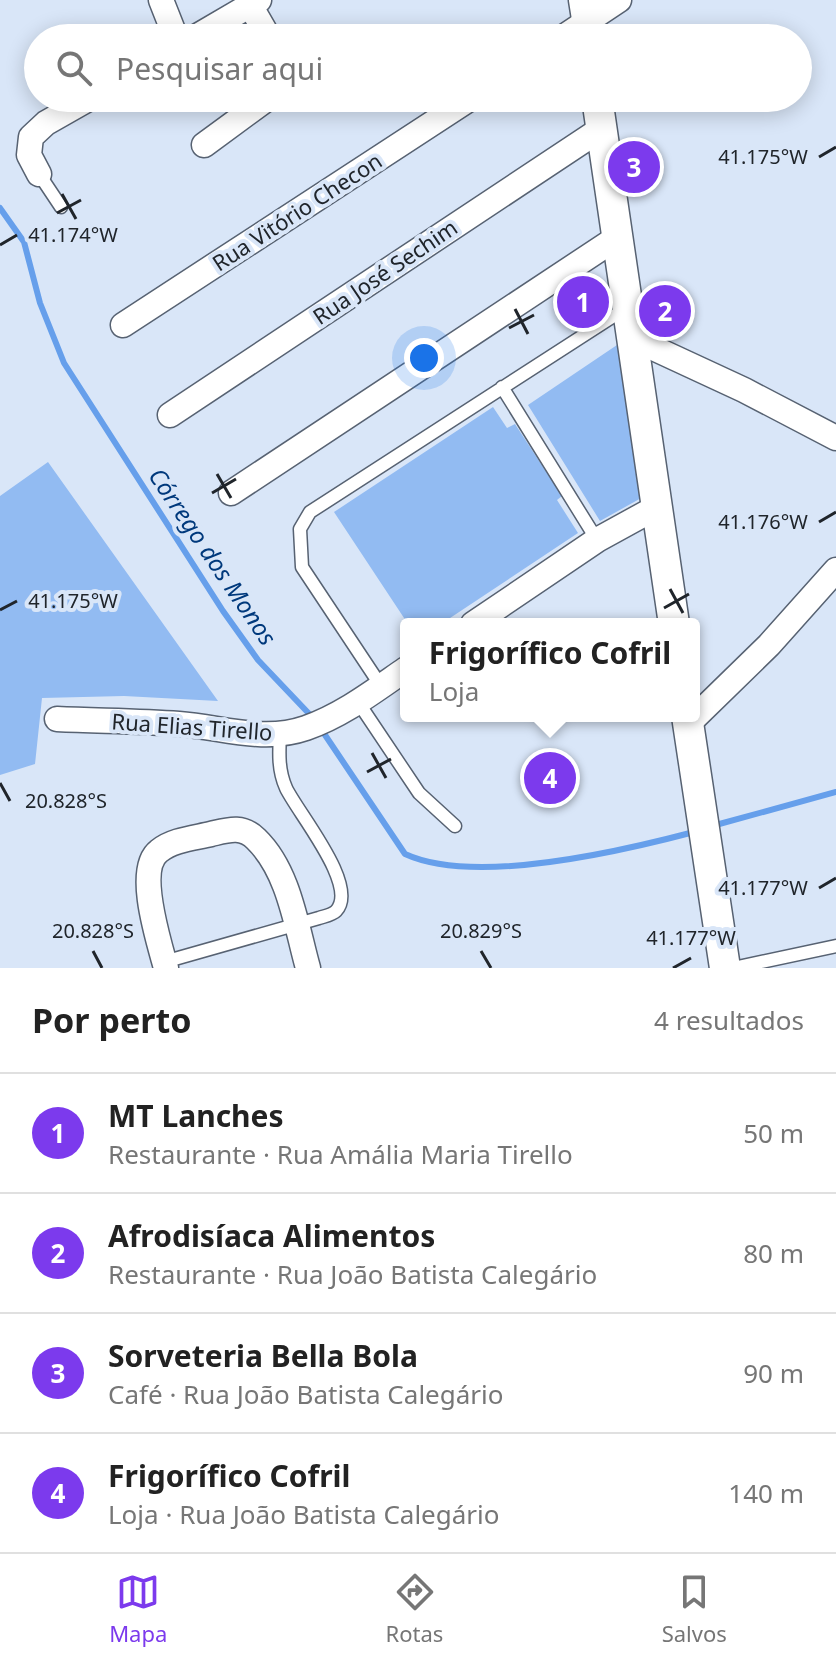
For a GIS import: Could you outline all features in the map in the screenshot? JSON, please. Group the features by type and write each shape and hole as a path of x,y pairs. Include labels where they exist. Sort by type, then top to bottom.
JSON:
{"street":[{"path":"161,0 170,24"},
{"path":"587,20 619,0"},
{"path":"218,24 254,3 263,24"},
{"path":"39,174 29,155 31,137 39,127 65,112"},
{"path":"204,145 249,112"},
{"name":"Rua Vitório Checon","path":"123,325 450,112"},
{"path":"599,112 673,618"},
{"name":"Rua José Sechim","path":"170,415 601,129"},
{"path":"231,493 618,237"},
{"path":"634,339 733,384 836,438"},
{"path":"482,618 597,540 659,506"},
{"path":"700,708 769,645 836,570"},
{"name":"Rua Elias Tirello","path":"57,719 181,724 258,736 305,728 350,706 400,673"},
{"path":"687,722 725,968"},
{"path":"165,965 147,883 149,866 156,853 171,844 244,830 257,840 273,862 286,888 308,968"}],"lane":[{"path":"39,174 61,207"},
{"path":"381,686 302,567 300,529 310,512 628,306"},
{"path":"502,387 597,540"},
{"path":"350,706 419,793 455,826"},
{"path":"165,965 335,913 341,894 334,867 286,789 279,766 280,733"},
{"path":"733,968 836,946"}],"shaded area":[{"path":"617,345 643,497 600,521 528,405"},
{"path":"493,407 507,428 515,424 562,496 557,500 578,533 450,618 404,618 334,512"},
{"path":"48,462 218,701 124,696 42,698 35,764 0,775 0,496"}],"waterway":[{"name":"Córrego dos Monos","path":"0,208 24,242 40,303 64,363 223,611 258,660 315,720"},
{"name":"Córrego dos Monos","path":"321,729 405,854 435,863 470,867 549,862 694,832"},
{"name":"Córrego dos Monos","path":"712,826 836,792"}],"place":[{"name":"Sorveteria Bella Bola","path":"634,167"},
{"name":"MT Lanches","path":"583,302"},
{"name":"Afrodisíaca Alimentos","path":"665,311"},
{"name":"Frigorífico Cofril","path":"550,778"}]}
